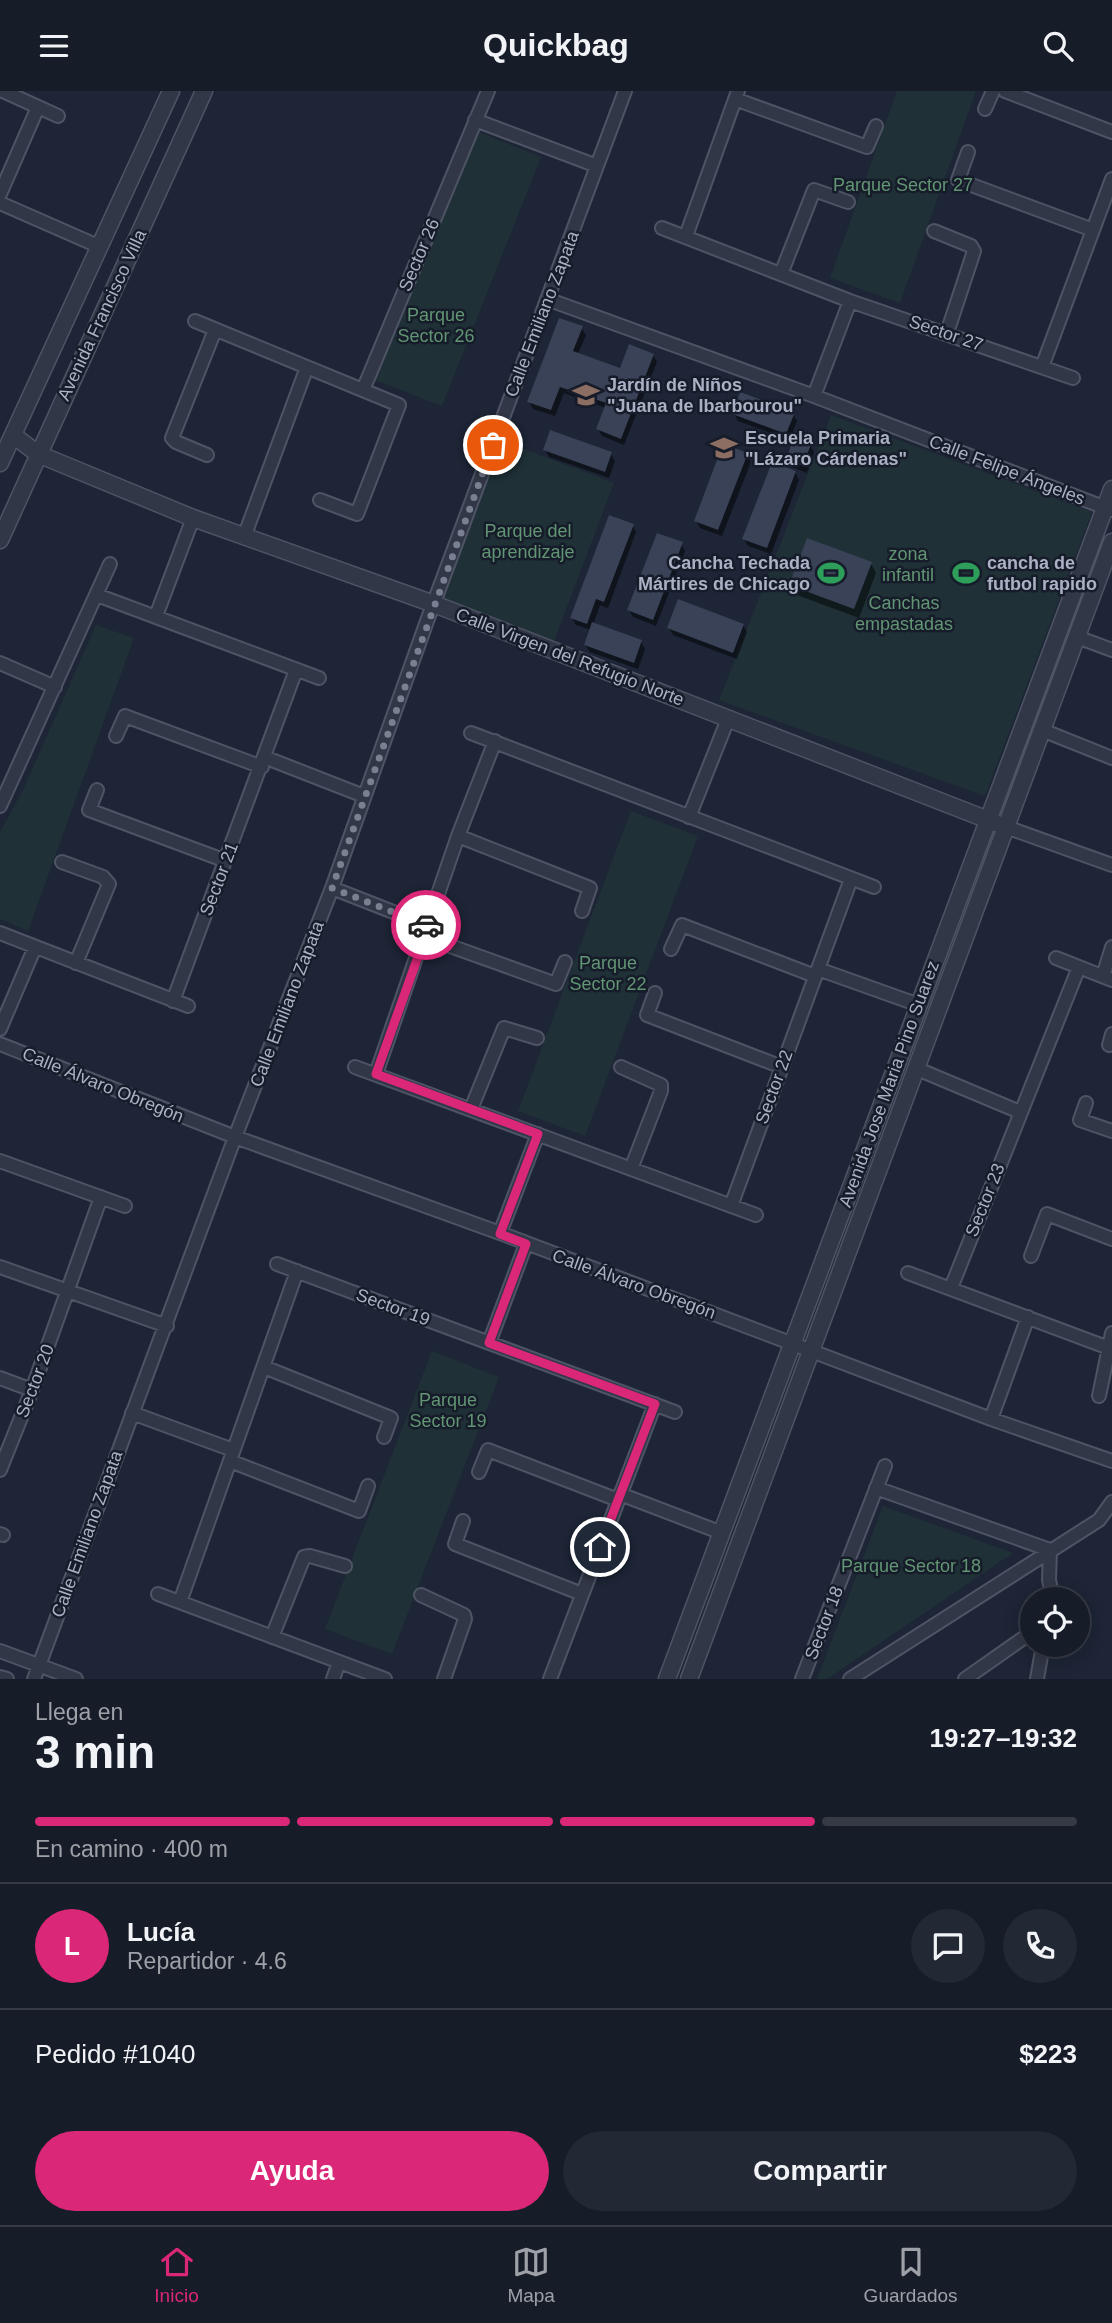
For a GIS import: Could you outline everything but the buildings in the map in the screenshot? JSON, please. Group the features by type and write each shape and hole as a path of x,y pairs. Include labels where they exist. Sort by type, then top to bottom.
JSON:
{"street":[{"path":"3,91 58,117"},
{"name":"Avenida Francisco Villa","path":"0,463 6,432 171,91"},
{"name":"Avenida Francisco Villa","path":"0,540 204,91"},
{"name":"Sector 26","path":"363,390 488,91"},
{"name":"Calle Emiliano Zapata","path":"34,1679 235,1137 332,888 434,604 625,91"},
{"path":"985,109 993,91"},
{"path":"1005,91 1112,132"},
{"path":"686,236 736,95 867,147 876,126"},
{"path":"0,194 38,107"},
{"path":"475,120 597,166"},
{"path":"968,152 958,180 1093,230"},
{"path":"1042,367 1112,179"},
{"path":"781,274 814,190 848,202"},
{"path":"0,203 98,246"},
{"name":"Sector 27","path":"662,227 850,301 1073,378"},
{"path":"934,231 971,246 974,251 947,333"},
{"name":"Calle Felipe Ángeles","path":"547,299 814,396 1108,509"},
{"path":"814,396 850,301"},
{"path":"195,321 399,405 357,514 320,500"},
{"path":"207,455 172,438 215,330"},
{"path":"244,537 307,367"},
{"name":"Calle Virgen del Refugio Norte","path":"6,432 38,454 193,518 434,604 1006,827"},
{"name":"Avenida Jose Maria Pino Suarez","path":"667,1679 987,820 1108,509 1112,489"},
{"path":"156,617 193,518"},
{"name":"Avenida Jose Maria Pino Suarez","path":"689,1679 1112,543"},
{"path":"0,806 110,564"},
{"path":"97,595 319,678"},
{"path":"1077,637 1112,650"},
{"path":"0,663 55,687"},
{"name":"Sector 21","path":"173,1001 296,670"},
{"path":"116,736 125,716 364,796"},
{"path":"689,817 728,719"},
{"path":"1042,730 1112,758"},
{"path":"471,733 874,887"},
{"path":"376,1074 458,836 495,741"},
{"path":"97,790 89,810 226,860"},
{"path":"1006,827 1112,865"},
{"path":"458,836 590,888 582,911"},
{"path":"62,862 103,877 109,884 76,963"},
{"name":"Sector 22","path":"731,1206 851,879"},
{"path":"332,888 427,931 556,984 565,962"},
{"path":"671,949 682,925 816,973 919,1005"},
{"path":"0,933 188,1006"},
{"path":"0,1029 35,947"},
{"path":"1056,958 1107,978 1112,947"},
{"name":"Sector 23","path":"951,1288 1079,967"},
{"path":"655,993 646,1015 782,1067"},
{"path":"471,1109 504,1028 537,1038"},
{"name":"Calle Álvaro Obregón","path":"0,1044 235,1137 991,1419 1112,1461"},
{"path":"355,1067 756,1215"},
{"path":"621,1067 661,1085 631,1169"},
{"path":"915,1068 1020,1112"},
{"path":"1086,1103 1080,1120 1112,1131"},
{"path":"500,1234 538,1134"},
{"path":"0,1160 125,1206"},
{"name":"Sector 20","path":"0,1470 33,1390 101,1197"},
{"path":"1031,1256 1047,1214 1112,1238"},
{"path":"489,1343 526,1244"},
{"name":"Sector 19","path":"277,1263 675,1412"},
{"path":"0,1267 167,1326"},
{"path":"180,1602 297,1271"},
{"path":"908,1273 1109,1348"},
{"path":"991,1419 1028,1317"},
{"path":"1099,1396 1112,1333"},
{"path":"264,1367 391,1418 384,1437"},
{"path":"0,1377 33,1390"},
{"path":"550,1679 655,1404"},
{"path":"132,1413 359,1511 368,1486"},
{"path":"479,1472 488,1450 722,1533"},
{"name":"Sector 18","path":"802,1679 885,1466"},
{"path":"876,1488 1050,1550"},
{"path":"850,1679 1099,1520 1112,1502"},
{"path":"463,1521 455,1544 582,1594"},
{"path":"1050,1550 1050,1587"},
{"path":"272,1637 304,1557 310,1556 345,1566"},
{"path":"158,1594 384,1679"},
{"path":"421,1595 464,1615 465,1619 444,1679"},
{"path":"965,1679 1020,1640"},
{"path":"0,1651 76,1679"},
{"path":"1037,1679 1041,1657"},
{"path":"333,1679 339,1662"},
{"path":"0,1677 7,1679"}],"green space":[{"name":"Parque Sector 27","path":"897,91 976,91 900,303 830,278"},
{"name":"Parque Sector 26","path":"474,130 541,157 442,406 375,380"},
{"name":"Canchas empastadas","path":"831,415 1092,512 985,796 719,700"},
{"name":"Parque del aprendizaje","path":"503,441 614,483 554,641 443,599"},
{"path":"96,625 134,638 28,931 0,919 0,832 23,790"},
{"name":"Parque Sector 22","path":"631,811 698,836 585,1136 518,1111"},
{"name":"Parque Sector 19","path":"432,1351 499,1377 392,1654 325,1629"},
{"name":"Parque Sector 18","path":"883,1506 1013,1553 827,1679 817,1679"}],"way so far":[{"path":"426,925 332,888 493,445"}],"place":[{"name":"Jardín de Niños \"Juana de Ibarbourou\"","path":"586,395"},
{"name":"Escuela Primaria \"Lázaro Cárdenas\"","path":"724,448"},
{"name":"Cancha Techada Mártires de Chicago","path":"831,573"},
{"name":"cancha de futbol rapido","path":"966,573"}],"route":[{"path":"426,925 429,926 376,1074 538,1134 500,1234 526,1244 489,1343 655,1404 600,1547"}],"park label":[{"name":"zona infantil","path":"908,564"}]}
